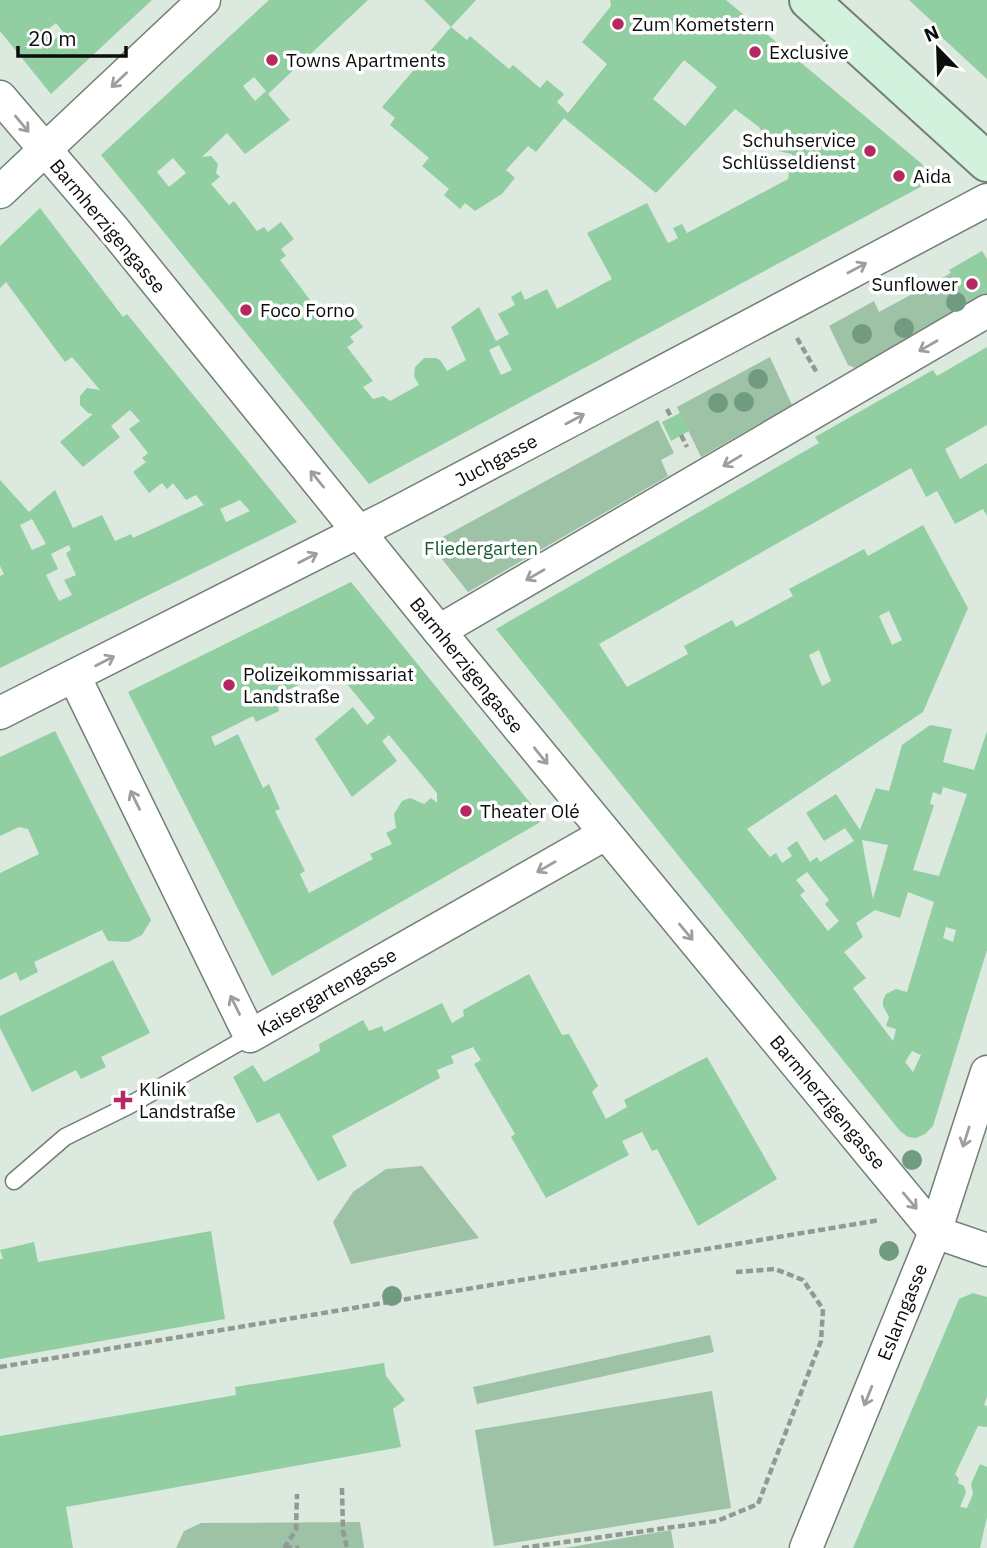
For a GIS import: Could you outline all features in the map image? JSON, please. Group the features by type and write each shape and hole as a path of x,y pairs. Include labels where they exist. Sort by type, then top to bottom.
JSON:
{"main road":[{"path":"809,0 987,162"}],"street":[{"path":"0,192 204,0"},
{"name":"Barmherzigengasse","path":"0,97 115,231 605,834 935,1232"},
{"name":"Juchgasse","path":"0,713 360,532 987,200"},
{"path":"439,631 987,312"},
{"name":"Kaisergartengasse","path":"74,676 250,1036 605,834"},
{"name":"Eslarngasse","path":"806,1548 935,1232 987,1072"},
{"path":"935,1232 987,1250"}],"lane":[{"path":"14,1181 65,1137 128,1106 250,1036"}],"path":[{"path":"797,337 818,374"},
{"path":"667,409 671,417"},
{"path":"0,1367 884,1219"},
{"path":"522,1548 717,1521 758,1504 821,1341 823,1309 803,1280 775,1269 736,1272"},
{"path":"342,1488 343,1531 347,1548"},
{"path":"284,1547 296,1530 297,1494"},
{"path":"284,1547 299,1548"}],"green space":[{"path":"951,273 970,305 855,368 848,365 829,326 874,301 879,312"},
{"path":"770,357 792,405 701,457 677,407"},
{"name":"Fliedergarten","path":"658,420 674,453 661,460 668,476 468,592 430,544"},
{"path":"422,1166 479,1238 351,1264 333,1222 353,1192 386,1169"},
{"path":"710,1335 714,1352 477,1404 473,1387"},
{"path":"712,1391 731,1508 494,1546 475,1430"},
{"path":"360,1522 364,1548 176,1548 184,1531 201,1523"},
{"path":"671,1530 674,1548 565,1548"}],"building":[{"path":"0,0 152,0 51,94 0,31","holes":["56,23 63,32 54,40 46,31"]},
{"path":"269,0 368,0 268,94 290,120 245,154 227,133 202,157 211,156 218,164 216,173 220,177 211,184 229,205 234,201 257,231 264,227 268,232 281,222 294,239 281,249 286,256 280,260 325,320 332,315 335,319 349,309 363,327 350,337 354,342 347,347 373,381 363,387 373,399 383,396 390,401 419,385 414,376 415,367 424,358 436,358 447,371 466,360 451,327 479,307 496,341 509,334 498,314 515,305 511,297 521,291 525,300 547,289 557,309 612,279 587,233 647,203 668,243 678,238 673,228 682,224 687,233 788,179 792,154 778,151 771,146 759,127 735,109 656,193 564,118 536,152 528,146 506,170 515,178 502,194 475,211 465,203 460,209 444,195 449,189 422,166 429,158 390,125 395,118 382,107 451,27 467,40 470,36 509,69 513,65 540,88 547,80 564,94 557,102 568,113 607,64 582,42 611,6 610,0 726,0 922,164 926,174 924,185 369,484 101,155","holes":["684,60 717,87 685,126 653,99","254,77 266,91 255,101 243,86","173,158 186,173 169,187 157,172","499,345 512,370 501,375 489,350"]},
{"path":"424,0 476,0 451,27"},
{"path":"909,0 987,0 987,79 934,30 937,26"},
{"path":"40,208 123,317 127,314 297,522 0,668 0,576 4,574 0,566 0,480 29,512 55,490 73,528 102,515 115,541 131,534 133,538 204,505 196,495 186,500 173,483 167,489 162,483 149,493 133,472 146,462 142,458 148,453 129,429 140,421 130,410 111,426 120,437 83,467 60,442 93,414 80,405 80,396 87,388 100,390 72,357 65,362 6,282 0,288 0,246","holes":["240,500 250,511 226,522 220,509","32,519 46,544 32,550 20,525","69,545 71,550 66,553 76,575 64,580 72,595 59,601 46,575 58,569 51,554"]},
{"name":"Sunflower","path":"982,251 987,259 987,296 970,305 949,270"},
{"path":"987,347 987,425 945,449 960,479 987,463 987,516 983,509 955,524 937,491 926,497 911,468 599,644 627,687 688,654 684,646 732,620 736,627 793,596 789,589 864,549 868,556 923,525 968,608 923,712 747,829 770,857 776,853 782,863 792,856 787,848 797,841 810,862 817,857 820,862 854,841 845,828 824,841 806,813 836,794 860,830 876,788 889,791 902,745 930,725 952,729 943,762 974,770 987,731 987,950 933,1126 916,1138 908,1137 900,1131 496,629 819,443 815,437 933,370 937,376","holes":["889,611 902,640 892,645 879,616","819,650 831,681 822,686 809,655","943,787 967,794 939,876 913,870 934,805 930,804 933,792 941,795","862,840 888,845 873,899 867,869","807,872 829,900 825,904 839,921 828,931 800,895 805,891 796,880","908,892 934,902 907,992 896,989 886,994 883,1000 889,1017 886,1026 896,1029 893,1041 853,988 866,978 844,952 863,937 856,923 875,910 900,918","946,927 956,930 953,942 943,938","912,1051 921,1055 913,1072 905,1062"]},
{"path":"680,413 689,431 671,441 662,422"},
{"path":"351,582 544,820 272,976 128,692","holes":["326,672 338,673 375,718 367,725 353,707 315,739 352,797 397,761 382,741 389,735 437,793 437,803 431,798 424,804 410,798 402,801 394,814 396,828 386,833 392,844 370,854 373,859 309,893 300,874 305,871 275,811 280,809 269,784 263,788 238,734 215,746 211,737 253,716 256,722 279,711 278,705 294,698 290,689"]},
{"path":"55,731 151,920 142,935 128,942 108,941 102,930 34,962 38,972 20,981 16,972 0,980 0,873 39,854 28,829 19,827 0,836 0,757"},
{"path":"113,960 150,1033 101,1057 106,1067 81,1079 76,1070 32,1092 0,1028 0,1016"},
{"path":"529,974 562,1035 569,1034 598,1086 592,1092 606,1119 627,1107 624,1100 707,1057 777,1179 698,1226 657,1149 652,1151 642,1132 622,1141 629,1155 546,1198 511,1137 515,1134 474,1064 481,1060 473,1047 451,1056 454,1063 437,1070 440,1078 332,1136 347,1166 318,1181 279,1113 257,1123 233,1077 253,1065 264,1082 320,1051 319,1044 363,1020 369,1031 382,1026 384,1032 442,1003 452,1023 464,1016 463,1010"},
{"path":"211,1231 225,1319 0,1359 0,1259 3,1259 0,1250 34,1242 38,1262"},
{"path":"973,1293 987,1297 987,1397 984,1405 987,1406 987,1427 978,1426 955,1474 959,1479 958,1483 964,1486 966,1492 960,1507 967,1508 973,1494 971,1484 980,1464 987,1467 987,1517 980,1548 853,1548 959,1299"},
{"path":"384,1363 386,1376 405,1400 393,1409 401,1447 66,1507 73,1548 0,1548 0,1436 236,1395 235,1387"}],"place":[{"name":"Zum Kometstern","path":"618,24"},
{"name":"Exclusive","path":"755,52"},
{"name":"Towns Apartments","path":"272,60"},
{"name":"Schuhservice Schlüsseldienst","path":"870,151"},
{"name":"Aida","path":"899,176"},
{"name":"Sunflower","path":"972,284"},
{"name":"Foco Forno","path":"246,310"},
{"name":"Polizeikommissariat Landstraße","path":"229,685"},
{"name":"Theater Olé","path":"466,811"},
{"name":"Klinik Landstraße","path":"123,1100"}]}
